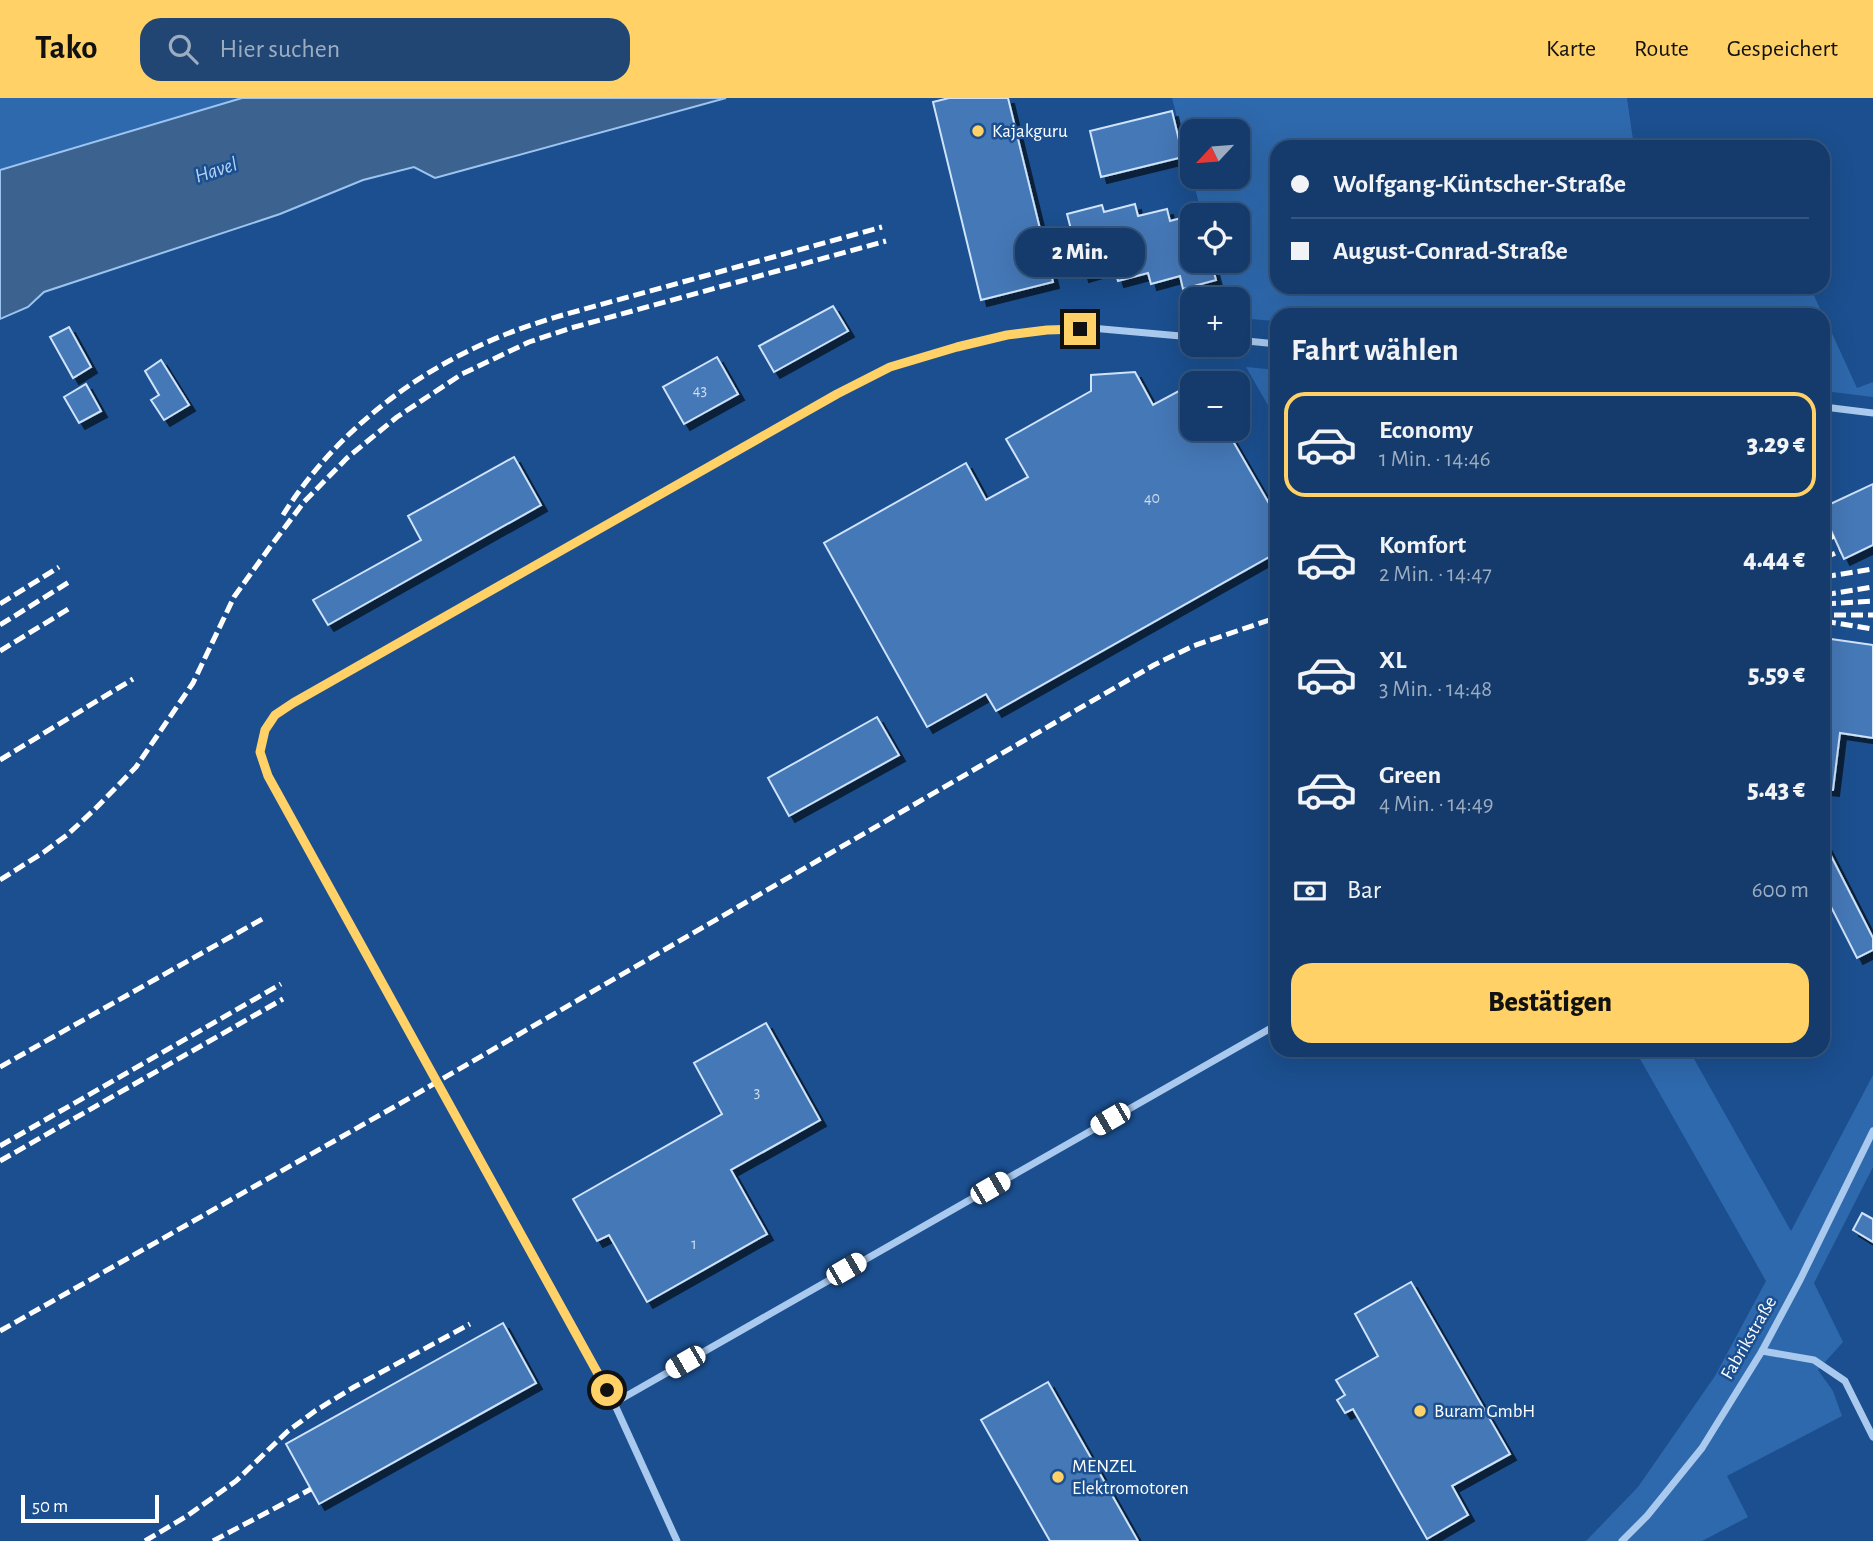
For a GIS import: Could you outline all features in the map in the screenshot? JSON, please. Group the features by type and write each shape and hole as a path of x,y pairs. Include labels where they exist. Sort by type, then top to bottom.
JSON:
{"street":[{"path":"677,1541 614,1403 268,776 260,752 265,730 275,715 293,703 837,394 890,367 1007,335 1047,330 1091,328 1180,336"},
{"path":"1250,341 1270,343"},
{"path":"1830,408 1873,413"},
{"path":"614,1403 1270,1029"},
{"name":"Fabrikstraße","path":"1622,1541 1647,1516 1702,1448 1762,1351 1873,1131"},
{"path":"1762,1351 1814,1360 1845,1381 1873,1437"}],"shaded area":[{"path":"0,98 242,98 0,170"},
{"path":"1172,98 1627,98 1633,140 1270,140 1270,294 1813,294 1820,308 1270,308 1270,320 1250,319 1250,287 1221,287 1217,273 1250,273 1250,203 1199,203 1195,189 1250,189 1250,119 1180,119 1180,129"},
{"path":"1830,329 1857,388 1873,382 1873,397 1830,392"},
{"path":"1246,367 1270,369 1270,409"},
{"path":"1639,1057 1693,1057 1791,1231 1873,1075 1873,1167 1814,1283 1843,1342 1818,1370 1833,1391 1842,1416 1727,1476 1748,1517 1702,1541 1586,1541 1638,1487 1715,1376 1766,1281"}],"water":[{"name":"Havel","path":"242,98 726,98 435,178 414,167 363,180 280,214 44,292 28,307 0,319 0,170"}],"building":[{"path":"949,98 1008,98 1053,282 981,300 933,102"},
{"path":"1172,111 1180,144 1180,158 1101,177 1090,131"},
{"path":"1135,204 1138,216 1167,209 1170,221 1180,218 1180,273 1214,273 1216,280 1183,287 1180,276 1151,284 1148,273 1118,281 1114,267 1083,276 1067,214 1102,205 1104,212"},
{"path":"833,306 848,331 774,372 759,346"},
{"path":"69,327 91,367 73,378 50,337"},
{"path":"717,357 738,394 684,424 663,387"},
{"path":"161,360 189,405 164,420 151,400 159,395 145,371"},
{"path":"1135,372 1153,405 1180,390 1180,441 1233,441 1270,505 1270,557 996,711 986,694 927,727 824,543 966,463 986,500 1028,477 1006,439 1091,391 1091,375"},
{"path":"86,384 101,411 79,423 64,397"},
{"path":"514,457 541,505 328,625 313,600 421,540 408,516"},
{"path":"1873,484 1873,545 1844,559 1830,528 1830,504"},
{"path":"1830,639 1873,645 1873,738 1840,733 1833,790 1830,790"},
{"path":"877,717 899,755 789,816 768,778"},
{"path":"1830,854 1873,938 1873,950 1857,958 1830,905"},
{"path":"766,1023 820,1120 731,1170 767,1234 647,1302 609,1235 597,1241 573,1199 722,1114 694,1063"},
{"path":"1862,1213 1873,1219 1873,1242 1853,1230"},
{"name":"Buram GmbH","path":"1411,1282 1510,1454 1452,1486 1468,1515 1427,1539 1353,1409 1345,1413 1337,1400 1345,1395 1336,1380 1378,1356 1355,1314"},
{"path":"503,1323 536,1383 319,1504 286,1444"},
{"name":"MENZEL Elektromotoren","path":"1048,1382 1138,1541 1050,1541 981,1420"}],"railway":[{"path":"283,515 323,462 371,415 425,375 483,344 563,315 882,227"},
{"path":"0,880 67,835 136,767 193,683 234,597 270,547 304,502 347,458 397,417 462,374 529,342 886,241"},
{"path":"1830,538 1834,536"},
{"path":"1830,555 1840,551"},
{"path":"0,604 59,567"},
{"path":"1830,576 1873,569"},
{"path":"0,625 69,582"},
{"path":"1830,594 1873,587"},
{"path":"1830,604 1873,601"},
{"path":"0,651 70,608"},
{"path":"1834,615 1873,615"},
{"path":"0,1331 394,1107 1154,665 1193,646 1270,620"},
{"path":"1830,622 1873,629"},
{"path":"0,760 133,679"},
{"path":"0,1067 264,918"},
{"path":"0,1146 281,984"},
{"path":"0,1161 283,999"},
{"path":"145,1541 187,1516 236,1481 288,1431 315,1411 470,1324"},
{"path":"213,1541 311,1489"}],"place":[{"name":"Kajakguru","path":"978,131"},
{"name":"Buram GmbH","path":"1420,1411"},
{"name":"MENZEL Elektromotoren","path":"1058,1477"}],"route":[{"path":"607,1390 268,776 260,752 265,730 275,715 293,703 837,394 890,367 1007,335 1080,329"}]}
